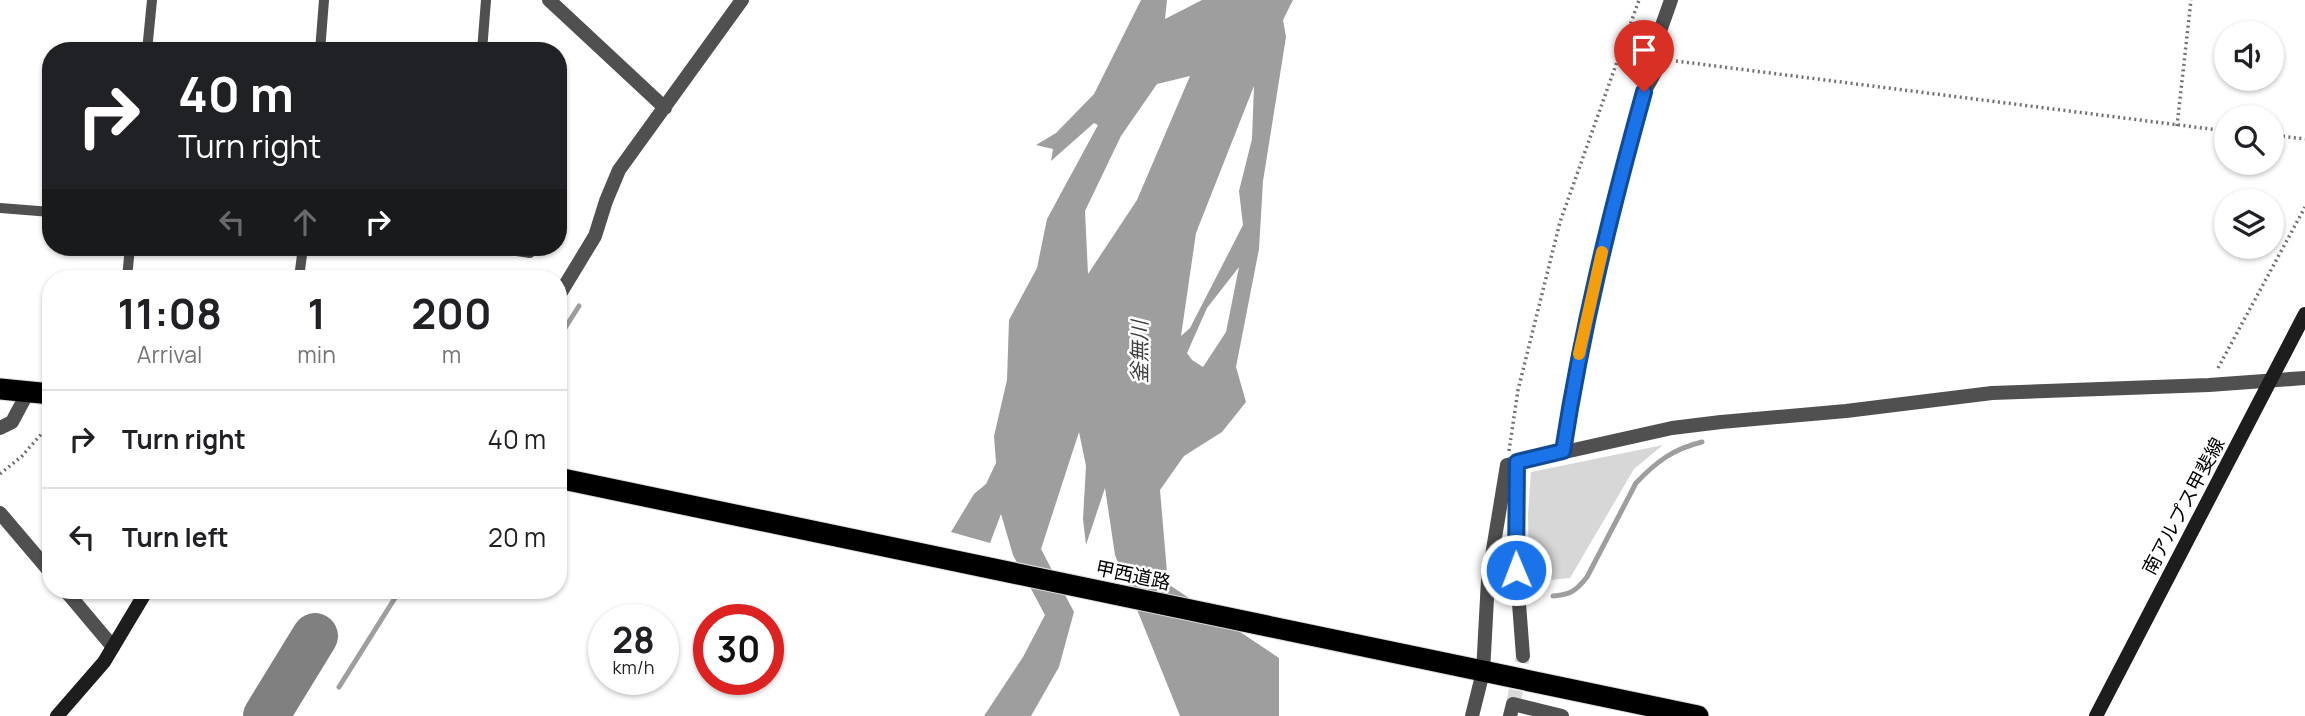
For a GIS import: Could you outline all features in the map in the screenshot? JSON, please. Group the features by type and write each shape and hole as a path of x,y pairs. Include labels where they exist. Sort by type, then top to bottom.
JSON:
{"highway":[{"path":"0,390 42,393"},
{"name":"甲西道路","path":"567,480 1698,716"}],"main road":[{"name":"南アルプス甲斐線","path":"2096,716 2305,314"},
{"path":"57,716 104,662 142,599"}],"street":[{"path":"549,0 665,108"},
{"path":"567,282 595,236 606,201 620,170 742,0"},
{"path":"1563,451 1579,351 1613,206 1644,92 1662,60 1659,34 1671,0"},
{"path":"1512,464 1672,428 1992,393 2209,386 2305,378"},
{"path":"0,428 12,422 28,392"},
{"path":"1512,464 1523,656"},
{"path":"1472,716 1483,672 1488,580 1495,528 1512,464"},
{"path":"0,513 42,562"},
{"path":"73,599 113,647"},
{"path":"1510,716 1513,704 1562,716"}],"lane":[{"path":"148,42 152,0"},
{"path":"321,42 324,0"},
{"path":"483,42 486,0"},
{"path":"0,208 42,211"}],"path":[{"path":"1512,464 1518,390 1560,222 1639,0"},
{"path":"2177,125 2192,0"},
{"path":"1662,60 1706,63 2214,130"},
{"path":"2284,136 2305,139"},
{"path":"2209,386 2305,207"},
{"path":"0,474 22,456 42,433"}],"shaded area":[{"path":"1663,445 1634,469 1570,578 1529,582 1528,514 1531,472"}],"water":[{"name":"釜無川","path":"1141,0 1167,0 1165,19 1202,0 1293,0 1283,20 1286,37 1263,181 1259,249 1236,367 1246,402 1222,432 1184,456 1160,490 1168,584 1279,658 1279,716 1180,716 1115,555 1105,488 1086,545 1083,519 1086,466 1079,432 1041,549 1074,612 1059,667 1031,716 984,716 1023,657 1045,615 1013,555 1001,514 990,543 951,532 974,494 986,484 996,463 994,436 1007,380 1009,320 1037,268 1047,219 1098,125 1094,123 1051,161 1053,149 1036,145 1056,133 1094,94","holes":["1190,76 1137,200 1088,274 1085,211 1121,136 1157,84","1254,86 1252,139 1239,191 1243,225 1190,328 1181,336 1196,233","1239,267 1226,332 1203,367 1187,353 1207,308"]}],"waterway":[{"path":"567,325 579,306"},
{"path":"1553,596 1572,591 1587,577 1636,483 1666,457 1682,448 1702,442"},
{"path":"339,687 394,599"}],"taxiway":[{"path":"266,716 315,636"}],"tunnel":[{"path":"1513,704 1523,656"}],"slow traffic":[{"path":"1579,354 1602,252"}],"route":[{"path":"1516,570 1517,462 1563,451 1579,351 1613,206 1644,92"}]}
